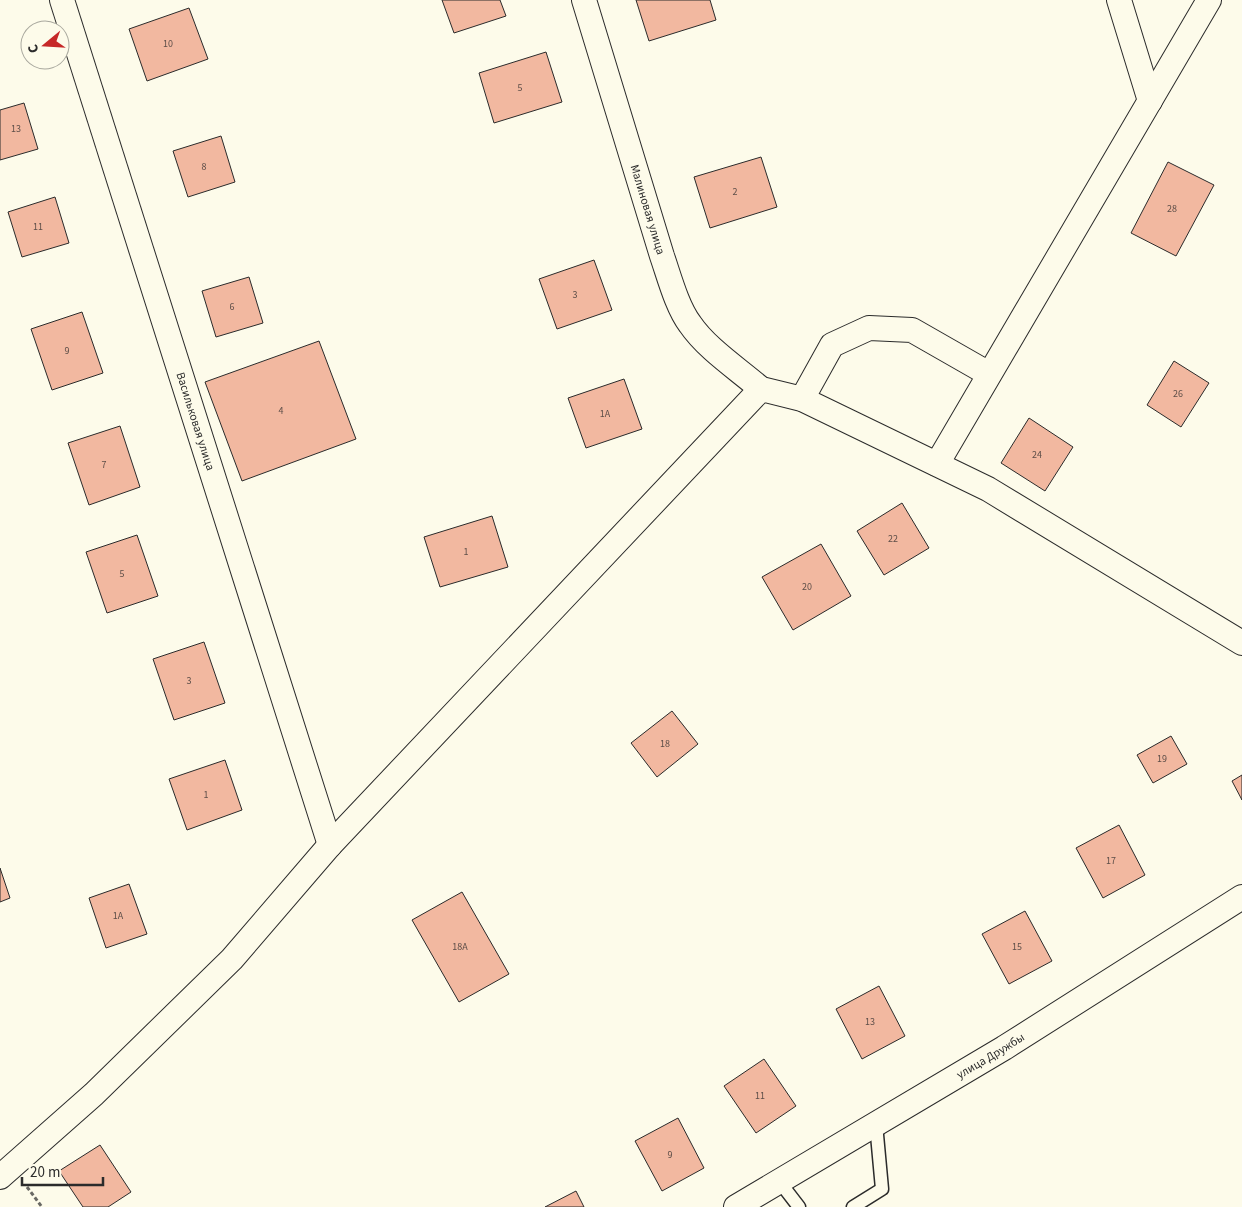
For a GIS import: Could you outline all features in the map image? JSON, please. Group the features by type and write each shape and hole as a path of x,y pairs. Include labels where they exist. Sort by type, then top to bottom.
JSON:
{"street":[{"name":"Васильковая улица","path":"62,0 330,845"},
{"name":"Малиновая улица","path":"584,0 662,256 689,323 705,342 761,389"},
{"path":"1119,0 1150,101"},
{"path":"937,464 1209,0"},
{"path":"802,399 832,345 869,328 912,330 989,374"},
{"path":"0,1177 94,1094 232,959 330,845 761,389 802,399 988,489 1242,643"},
{"name":"улица Дружбы","path":"736,1207 1004,1048 1242,897"}],"lane":[{"path":"853,1207 882,1189 876,1124"},
{"path":"779,1181 799,1207"}],"building":[{"path":"442,0 500,0 506,16 454,33"},
{"path":"636,0 710,0 716,20 649,41"},
{"path":"189,8 208,59 147,81 129,29"},
{"path":"546,52 562,102 494,123 479,73"},
{"path":"24,103 38,149 0,160 0,110"},
{"path":"221,136 235,182 188,197 173,151"},
{"path":"761,157 777,207 710,228 694,177"},
{"path":"1168,162 1214,185 1176,256 1131,233"},
{"path":"55,197 69,243 22,257 8,212"},
{"path":"594,260 612,310 557,329 539,279"},
{"path":"249,277 263,323 216,337 202,291"},
{"path":"82,312 103,373 52,390 31,329"},
{"path":"319,341 356,439 242,481 205,382"},
{"path":"1174,361 1209,383 1181,427 1147,405"},
{"path":"624,379 642,429 586,448 568,398"},
{"path":"1029,418 1073,447 1045,491 1001,463"},
{"path":"120,426 140,487 89,505 68,443"},
{"path":"902,503 929,548 884,575 857,531"},
{"path":"492,516 508,567 440,587 424,537"},
{"path":"137,535 158,596 107,613 86,552"},
{"path":"821,544 851,596 793,630 762,577"},
{"path":"204,642 225,703 174,720 153,659"},
{"path":"672,711 698,744 657,777 631,743"},
{"path":"1171,736 1187,764 1153,783 1137,755"},
{"path":"225,760 242,810 187,830 169,779"},
{"path":"1242,775 1242,800 1232,781"},
{"path":"1119,825 1145,875 1103,898 1076,848"},
{"path":"0,868 10,898 0,902"},
{"path":"129,884 147,934 106,948 89,898"},
{"path":"462,892 509,974 459,1002 412,920"},
{"path":"1025,911 1052,961 1009,984 982,934"},
{"path":"879,986 905,1036 862,1059 836,1009"},
{"path":"764,1059 796,1106 756,1133 724,1086"},
{"path":"678,1118 704,1168 662,1191 635,1141"},
{"path":"100,1145 131,1192 108,1207 83,1207 59,1171"},
{"path":"576,1191 584,1207 545,1207"}]}
